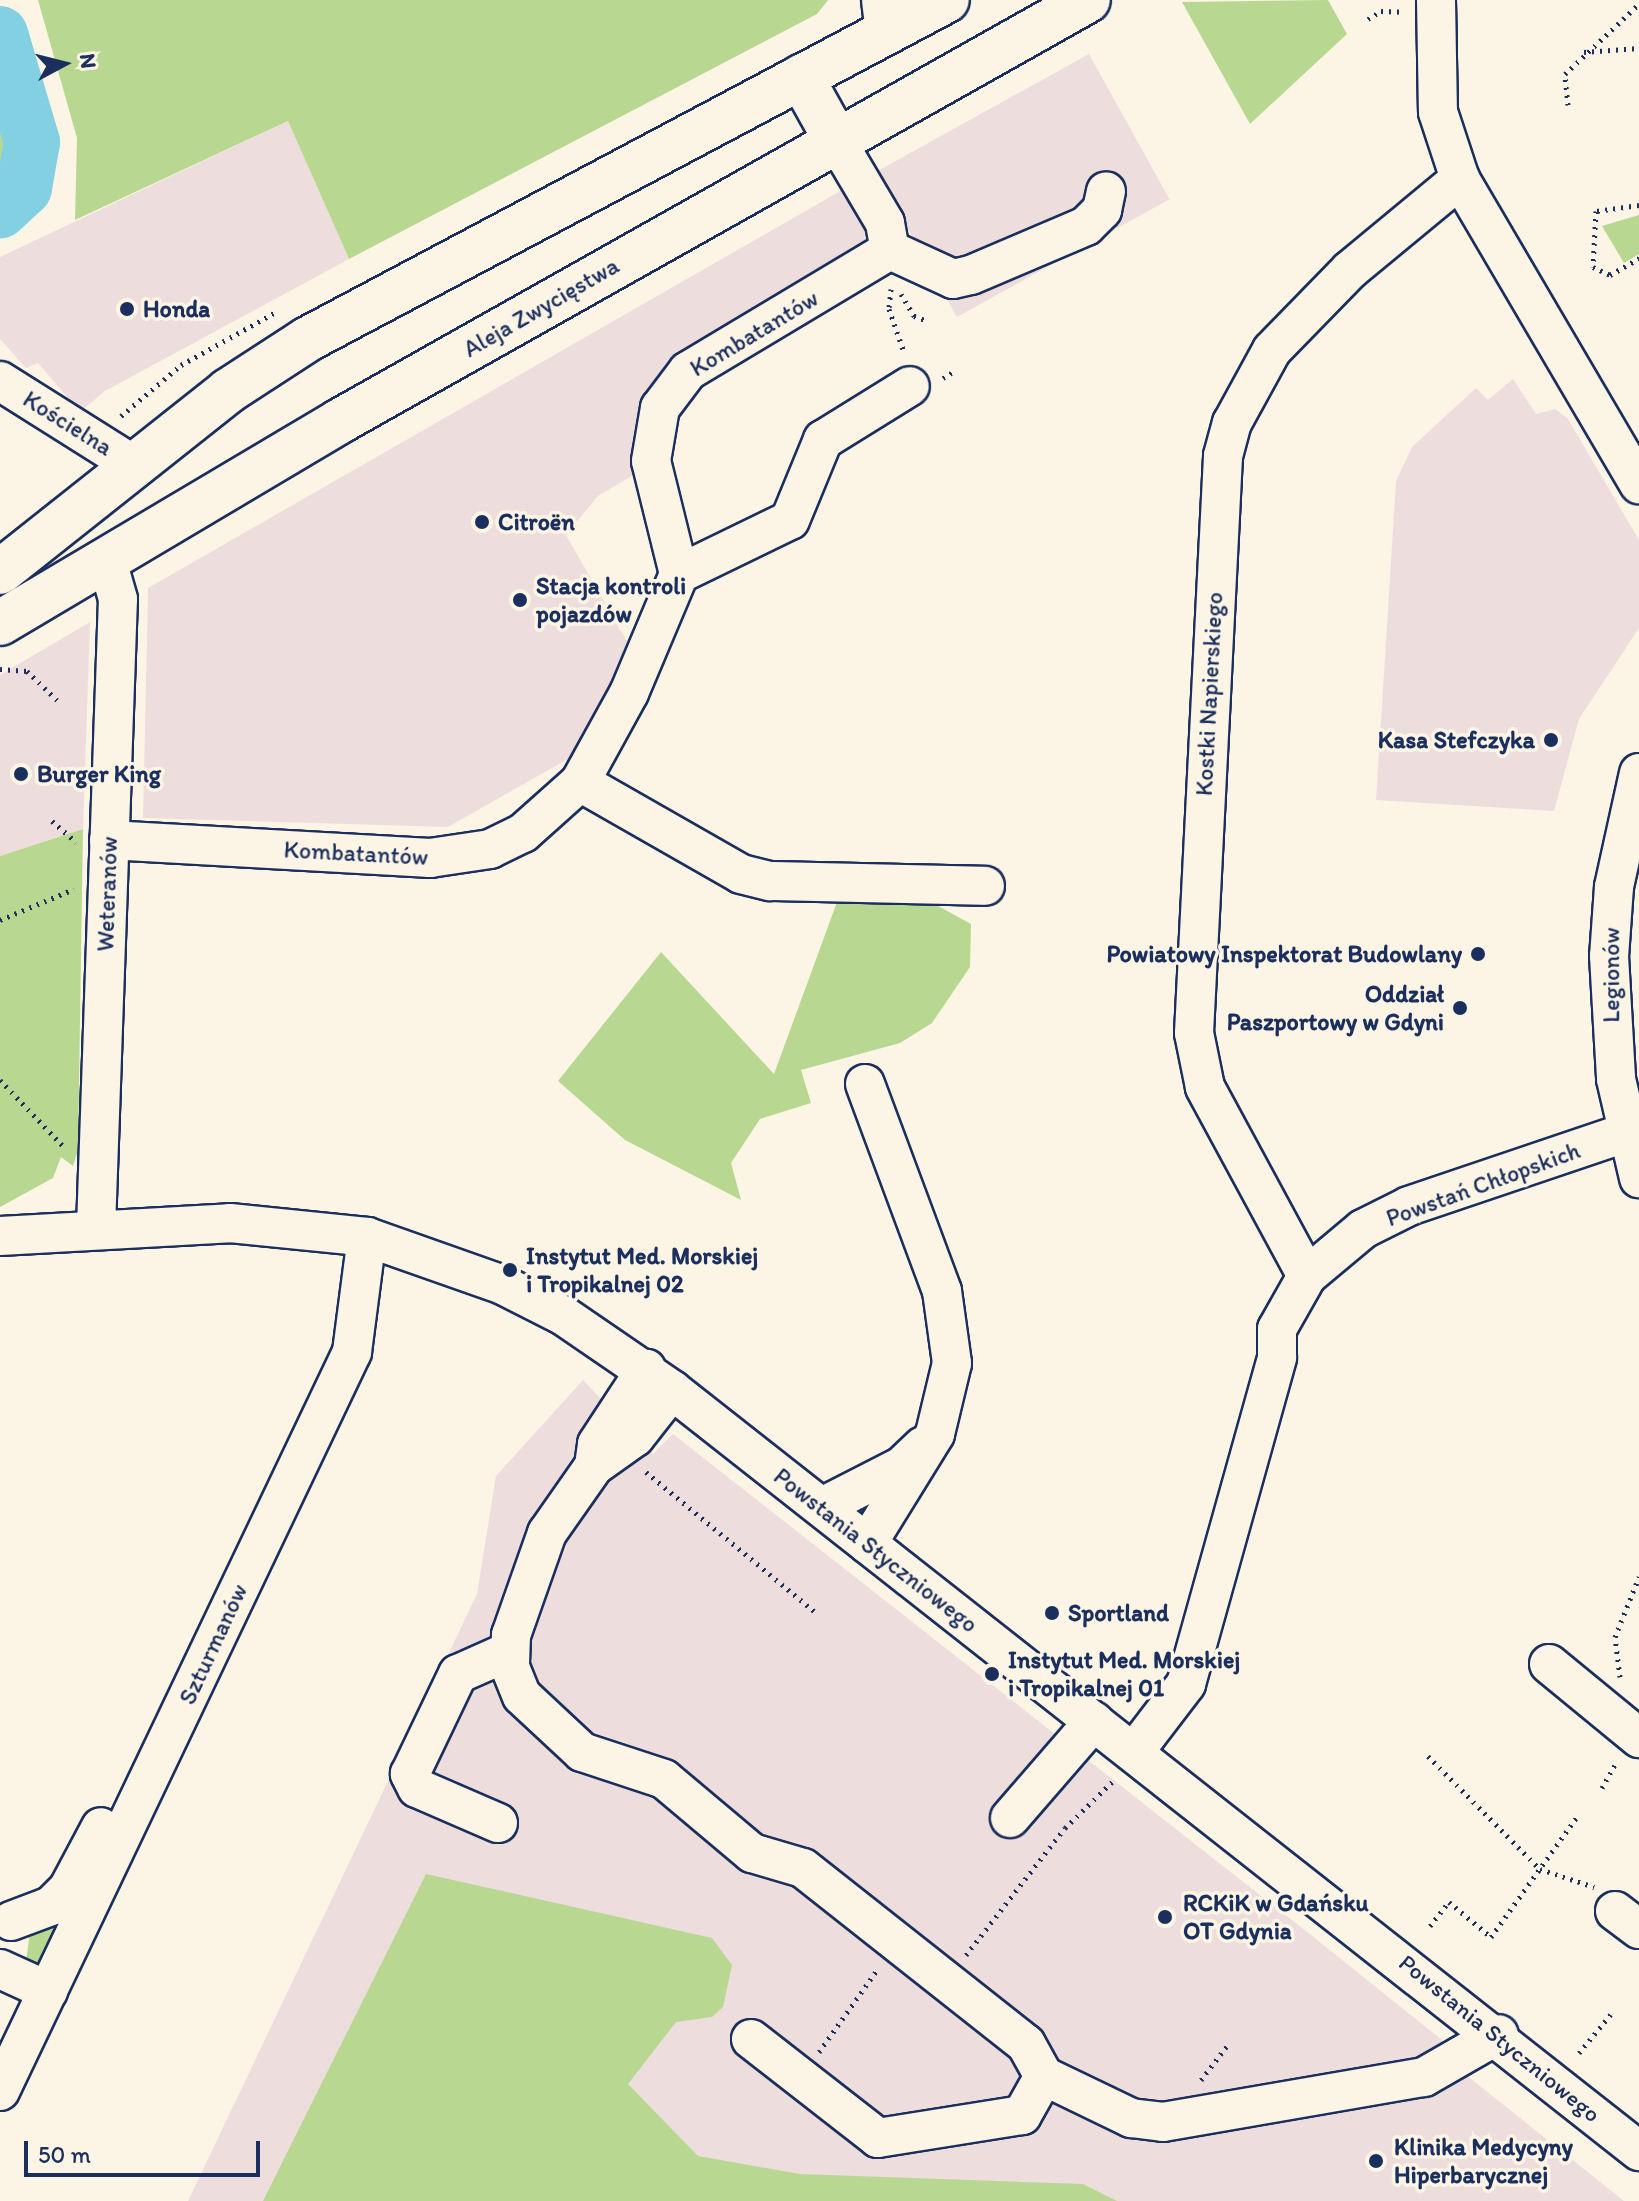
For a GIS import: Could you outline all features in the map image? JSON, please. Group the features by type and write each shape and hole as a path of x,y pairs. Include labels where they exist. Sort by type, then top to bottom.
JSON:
{"main road":[{"path":"0,572 135,466 308,339 801,77 883,17 947,0"},
{"name":"Aleja Zwycięstwa","path":"0,623 836,140 1088,0"},
{"path":"801,77 836,140"}],"street":[{"path":"1423,26 1438,112 1460,179 1639,484"},
{"path":"836,140 885,223 892,266 953,279 971,275 1086,226 1102,210 1106,191"},
{"name":"Kostki Napierskiego","path":"1307,1276 1205,1087 1194,1033 1223,456 1232,423 1272,350 1350,270 1460,179"},
{"name":"Kombatantów","path":"101,855 462,856 523,833 580,782 629,693 679,574 651,461 652,433 672,387 743,334 892,266"},
{"name":"Kościelna","path":"0,381 135,466"},
{"path":"679,574 790,520 823,440 910,386"},
{"name":"Weteranów","path":"96,1228 101,855 118,599 107,561"},
{"name":"Legionów","path":"1639,773 1614,887 1609,956 1639,1178"},
{"path":"580,782 741,874 802,882 985,886"},
{"path":"865,1084 950,1328 949,1397 935,1434 895,1511 867,1544"},
{"name":"Powstań Chłopskich","path":"1134,1752 1166,1705 1186,1684 1275,1365 1277,1329 1307,1276 1363,1229 1409,1206 1632,1130"},
{"name":"Powstania Styczniowego","path":"0,1236 96,1228 230,1223 367,1237 503,1285 659,1380 1499,2034 1639,2151"},
{"name":"Szturmanów","path":"0,2091 352,1352 354,1292 367,1237"},
{"name":"Szturmanów","path":"6,1916 51,1906 84,1865 354,1292"},
{"path":"619,1447 597,1444 659,1380"},
{"path":"659,1380 619,1447 526,1579 510,1651 522,1696 582,1752 664,1779 752,1853 803,1868 1026,2044 1044,2076 1131,2118 1163,2122 1424,2077 1499,2034"},
{"path":"822,1507 902,1466 935,1434"},
{"path":"498,1823 417,1788 410,1774 461,1669 510,1651"},
{"path":"1549,1664 1639,1738"},
{"path":"1010,1818 1094,1721"},
{"path":"0,1961 6,1916"},
{"path":"0,1969 48,1991"},
{"path":"751,2039 878,2138 1022,2115 1044,2076"}],"path":[{"path":"1568,105 1565,74 1583,53 1639,4"},
{"path":"1368,19 1381,11 1423,26"},
{"path":"1583,53 1639,48"},
{"path":"1639,205 1596,211 1593,267 1610,275 1639,258"},
{"path":"892,266 889,309 910,386"},
{"path":"904,300 914,316 928,321"},
{"path":"0,669 27,671 59,702"},
{"path":"0,920 101,855 52,821"},
{"path":"0,1080 71,1153"},
{"path":"619,1447 814,1611"},
{"path":"1623,1687 1615,1637 1639,1577"},
{"path":"1428,1756 1540,1869 1588,1883 1627,1920"},
{"path":"983,1933 1065,1828 1108,1787"},
{"path":"1430,1926 1449,1902 1491,1937 1577,1817"},
{"path":"797,2077 869,1989"},
{"path":"1579,2053 1611,2014"},
{"path":"1193,2090 1227,2046"}],"shaded area":[{"path":"1089,54 1169,199 957,317 876,172"},
{"path":"288,121 349,259 105,391 80,412 38,363 26,368 0,339 0,257"},
{"path":"842,190 867,224 864,251 684,352 638,472 598,496 566,535 629,645 580,752 448,827 143,818 148,588"},
{"path":"1513,379 1536,414 1555,409 1568,419 1639,540 1639,628 1579,719 1554,811 1376,800 1396,481 1412,447 1476,388 1488,400"},
{"path":"90,622 83,829 0,856 0,675"},
{"path":"583,1380 653,1454 673,1434 1316,1939 1442,2040 1441,2055 1624,2201 188,2201 477,1594 496,1476"}],"green space":[{"path":"38,0 828,0 817,14 349,259 288,121 75,220 77,138"},
{"path":"1328,0 1347,34 1250,124 1182,2"},
{"path":"0,64 25,168 0,202"},
{"path":"1639,215 1639,254 1624,263 1602,226"},
{"path":"83,829 78,1150 73,1166 61,1157 53,1178 0,1207 0,856"},
{"path":"929,901 971,924 970,967 932,1023 900,1043 801,1070 811,1103 760,1119 731,1163 741,1200 625,1140 558,1081 661,952 774,1074 837,902"},
{"path":"426,1874 712,1938 732,1965 723,2007 712,2017 676,2022 628,2084 698,2156 800,2174 1083,2184 1117,2201 263,2201"},
{"path":"78,1902 41,1968 26,1961 30,1932 56,1923"}],"waterway":[{"path":"0,34 32,142 24,188 0,210"}],"place":[{"name":"Honda","path":"127,309"},
{"name":"Citroën","path":"482,522"},
{"name":"Stacja kontroli pojazdów","path":"520,600"},
{"name":"Kasa Stefczyka","path":"1551,740"},
{"name":"Burger King","path":"21,774"},
{"name":"Powiatowy Inspektorat Budowlany","path":"1478,954"},
{"name":"Oddział Paszportowy w Gdyni","path":"1460,1008"},
{"name":"Instytut Med. Morskiej i Tropikalnej 02","path":"510,1270"},
{"name":"Sportland","path":"1052,1613"},
{"name":"Instytut Med. Morskiej i Tropikalnej 01","path":"992,1674"},
{"name":"RCKiK w Gdańsku OT Gdynia","path":"1165,1917"},
{"name":"Klinika Medycyny Hiperbarycznej","path":"1376,2161"}]}
